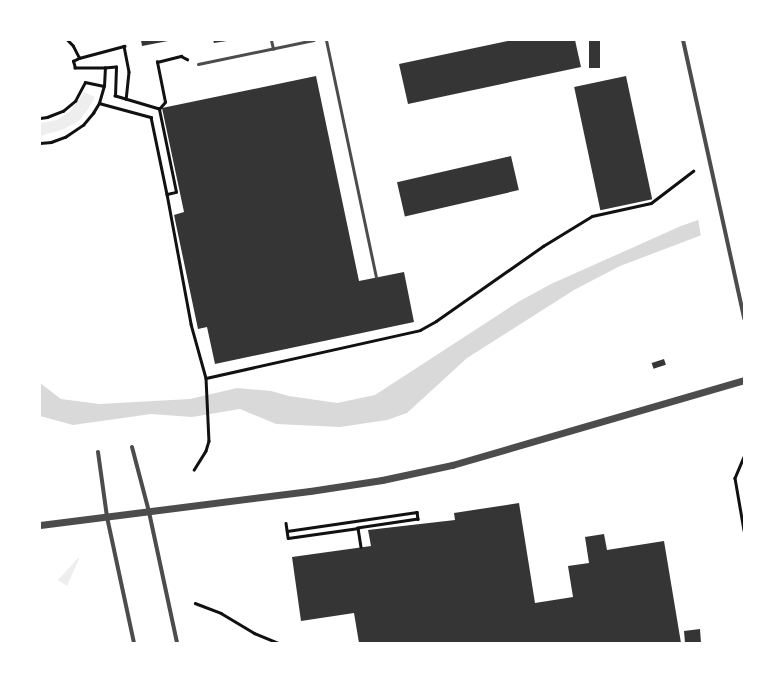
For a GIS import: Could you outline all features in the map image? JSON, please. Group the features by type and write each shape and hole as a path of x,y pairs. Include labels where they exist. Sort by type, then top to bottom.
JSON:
{"street":[{"path":"683,40 744,318"},
{"path":"40,525 149,512 382,480 452,465 744,380"},
{"path":"132,447 149,512 177,643"},
{"path":"98,452 107,517 134,643"}],"lane":[{"path":"271,40 272,49"},
{"path":"198,64 314,40"},
{"path":"326,40 376,277"}],"path":[{"path":"67,40 73,46 79,58"},
{"path":"126,99 129,72 124,46 79,58 74,61 75,68 116,68 117,80 115,96 159,109"},
{"path":"159,109 165,102 157,62 181,56 198,64"},
{"path":"40,143 51,142 72,133 93,113 99,103 104,86 105,68"},
{"path":"40,118 47,118 63,111 75,101 85,82 104,86"},
{"path":"99,103 151,117 191,324 206,378 209,441 206,451 194,470"},
{"path":"159,109 176,192 167,194"},
{"path":"206,378 420,330 436,321 543,246 592,216 651,203 693,171"},
{"path":"744,457 735,478 744,530"},
{"path":"286,523 287,531 288,538 418,519 417,512 287,531"},
{"path":"358,528 361,547"},
{"path":"195,603 221,613 254,633 279,643"}],"shaded area":[{"path":"84,92 95,97 79,121 64,129 40,136 40,123 57,120 71,111"},
{"path":"744,204 744,219 620,266 574,290 467,358 407,413 387,420 340,427 276,424 240,409 192,417 151,414 73,425 40,416 40,383 61,399 99,404 190,399 237,388 271,391 289,396 337,403 375,395 518,302 551,284 681,226"},
{"path":"78,558 79,559 67,586 58,580"}],"pier":[{"path":"744,202 744,222 701,237 698,218"}],"building":[{"path":"141,40 168,40 168,41 142,46"},
{"path":"213,40 227,40 227,41 214,43"},
{"path":"512,40 575,40 581,67 408,104 399,64"},
{"path":"589,40 600,40 600,68 589,68"},
{"path":"316,76 359,281 404,272 414,322 215,364 207,327 198,329 174,215 184,212 162,108"},
{"path":"626,76 652,199 600,210 574,87"},
{"path":"511,156 519,190 405,216 397,182"},
{"path":"664,359 666,365 653,369 652,363"},
{"path":"519,503 535,603 573,597 568,566 589,563 585,537 604,534 607,550 664,541 681,643 359,643 354,613 301,621 292,557 371,546 368,530 455,520 454,513"},
{"path":"700,629 701,643 685,643 684,631"}]}
